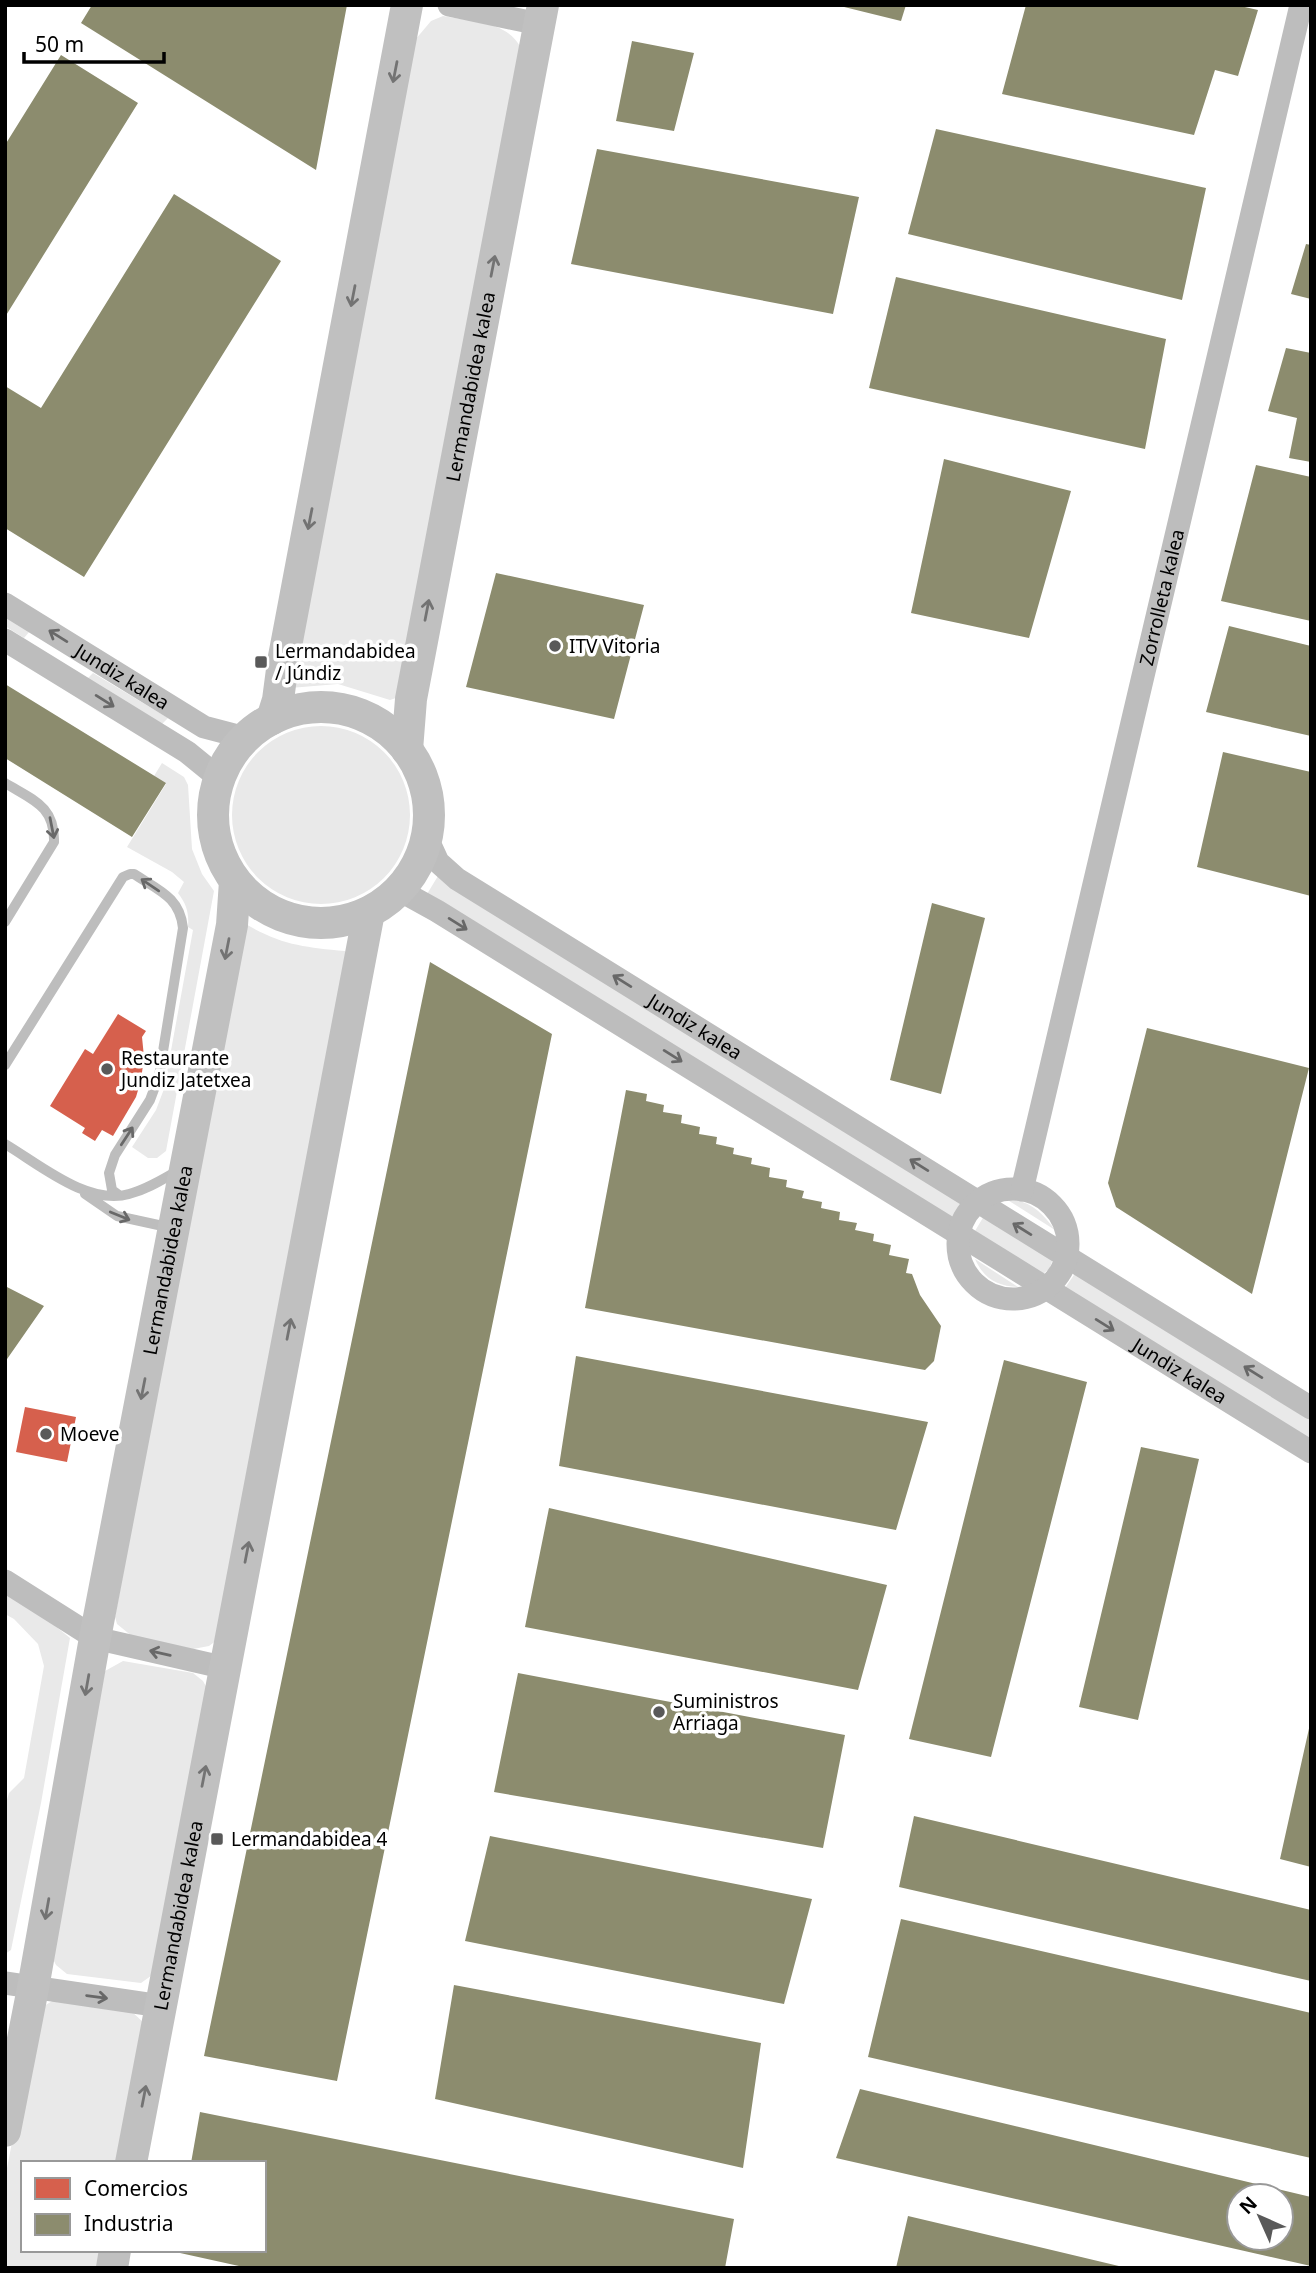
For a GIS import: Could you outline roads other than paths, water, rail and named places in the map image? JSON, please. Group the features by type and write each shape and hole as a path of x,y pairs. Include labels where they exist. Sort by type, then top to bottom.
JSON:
{"street":[{"path":"272,719 278,700 407,5"},
{"name":"Lermandabidea kalea","path":"407,750 411,699 541,15 449,5"},
{"name":"Zorrolleta kalea","path":"1023,1190 1301,5"},
{"name":"Jundiz kalea","path":"5,604 204,727 246,738"},
{"name":"Jundiz kalea","path":"5,639 187,752 219,778"},
{"path":"330,707 360,714 386,729 407,750 422,777 429,807 427,838 417,866 399,890 369,912 346,920 321,924 296,921 273,913 252,899 223,863 214,832 214,799 219,778 230,756 246,738 272,719 300,709 330,707"},
{"name":"Jundiz kalea","path":"427,838 439,862 457,879 1311,1408"},
{"name":"Lermandabidea kalea","path":"5,2131 19,1985 95,1638 232,925 235,881"},
{"name":"Jundiz kalea","path":"399,890 438,911 1311,1452"},
{"name":"Lermandabidea kalea","path":"131,2161 369,912"},
{"path":"1007,1188 1023,1190 1038,1195 1064,1221 1068,1239 1067,1257 1047,1289 1038,1296 1011,1300 988,1294 978,1287 965,1270 958,1234 964,1220 978,1201 992,1192 1007,1188"},
{"path":"5,1581 95,1638 226,1668"},
{"path":"19,1985 161,2006"}],"lane":[{"path":"5,783 46,811 54,830 54,842 7,914"},
{"path":"5,1065 123,877 134,874 171,898 182,914 183,928 159,1076 150,1100 115,1155 109,1173 112,1190 119,1195"},
{"path":"5,1144 117,1216 174,1229"},
{"path":"74,1186 90,1193 119,1195 151,1186 186,1166"}],"place":[{"name":"ITV Vitoria","path":"555,646"},
{"name":"Lermandabidea / Júndiz","path":"261,662"},
{"name":"Restaurante Jundiz Jatetxea","path":"107,1069"},
{"name":"Moeve","path":"46,1434"},
{"name":"Suministros Arriaga","path":"659,1712"},
{"name":"Lermandabidea 4","path":"217,1839"}]}
